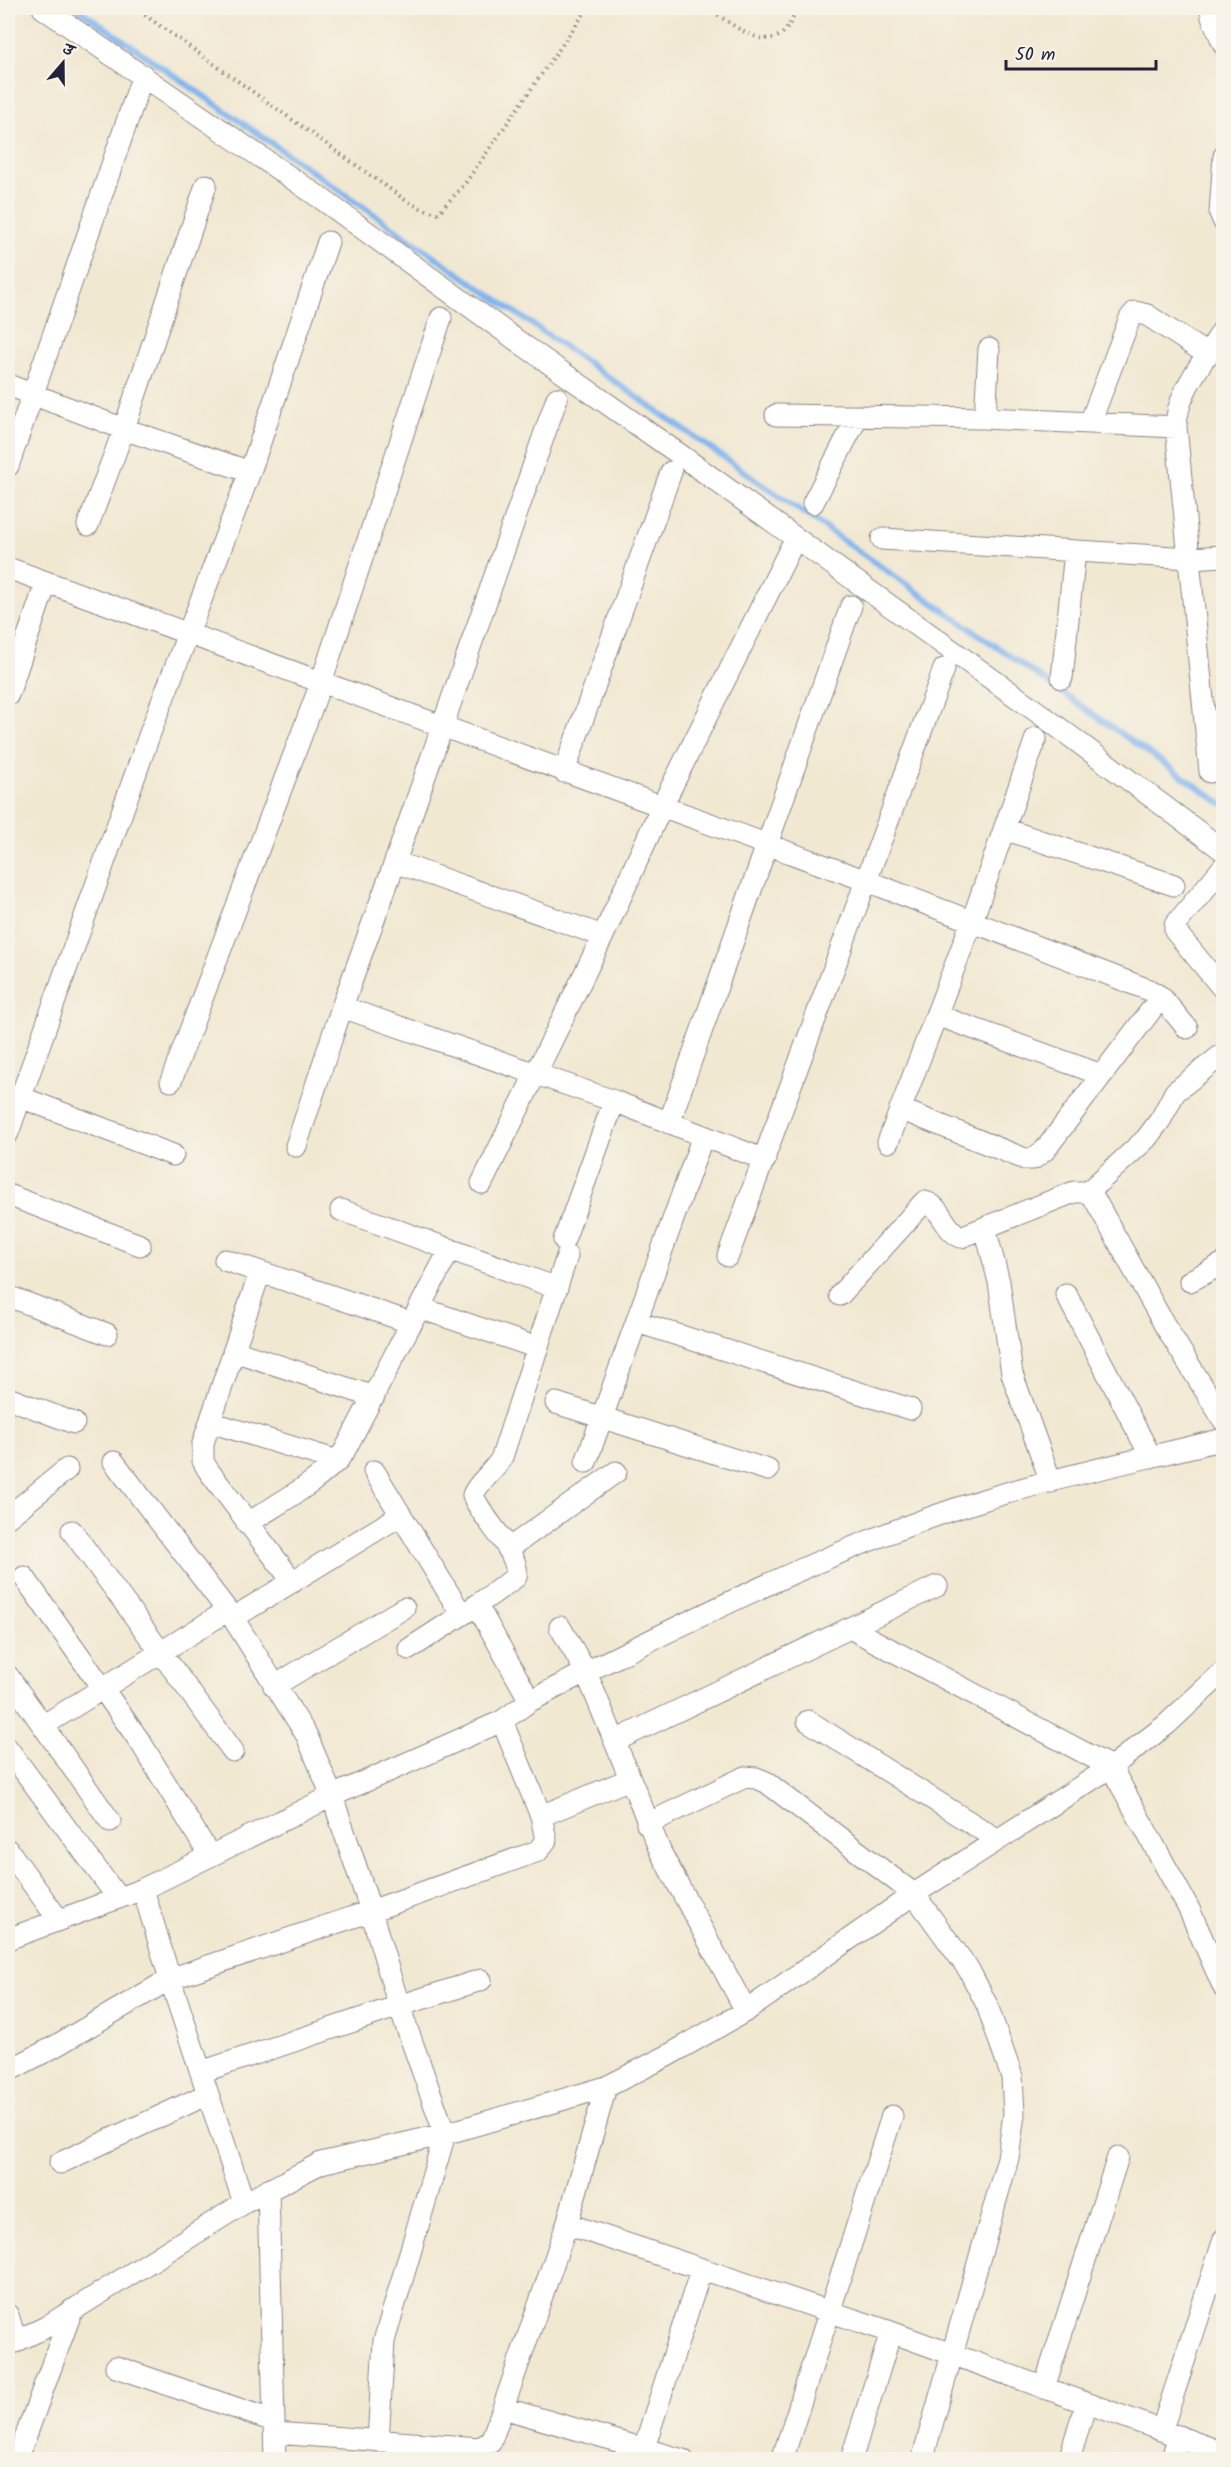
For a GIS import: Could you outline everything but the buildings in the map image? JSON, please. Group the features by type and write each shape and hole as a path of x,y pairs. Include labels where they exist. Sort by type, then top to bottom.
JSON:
{"street":[{"path":"43,8 320,197 1043,716 1224,851"},
{"path":"1211,8 1212,17 1224,45"},
{"path":"8,466 143,75"},
{"path":"1224,156 1220,213 1224,222"},
{"path":"88,525 124,429 206,185"},
{"path":"8,1133 146,744 250,472 328,242"},
{"path":"1090,423 1134,312 1147,315 1208,355"},
{"path":"171,1081 321,683 441,318"},
{"path":"1210,771 1176,413 1222,331"},
{"path":"985,418 989,349"},
{"path":"8,385 124,429 250,472"},
{"path":"296,1146 342,1007 557,398"},
{"path":"776,415 985,418 1176,427"},
{"path":"813,503 858,416"},
{"path":"564,772 670,472"},
{"path":"482,1183 603,936 661,808 795,539"},
{"path":"882,539 1190,558 1224,556"},
{"path":"1062,678 1076,551"},
{"path":"8,568 661,808 867,881 1149,990 1161,997 1187,1028"},
{"path":"8,695 46,583"},
{"path":"669,1123 851,606"},
{"path":"728,1256 944,669"},
{"path":"888,1142 972,921 1036,738"},
{"path":"1004,829 1174,885"},
{"path":"395,862 603,936"},
{"path":"1224,866 1175,925 1175,931 1224,990"},
{"path":"900,1109 1024,1159 1033,1159 1045,1150 1161,997"},
{"path":"342,1007 614,1101 765,1160"},
{"path":"936,1016 1102,1075"},
{"path":"840,1295 924,1202 933,1206 957,1236 961,1237 1074,1192 1088,1192 1146,1138 1161,1119 1175,1092 1224,1053"},
{"path":"20,1097 173,1155"},
{"path":"409,1648 516,1577 516,1566 508,1549 473,1495 476,1488 495,1470 502,1457 614,1101"},
{"path":"586,1462 638,1322 702,1136"},
{"path":"1088,1192 1094,1198 1164,1324 1224,1421"},
{"path":"8,1194 140,1245"},
{"path":"341,1210 557,1287"},
{"path":"985,1228 998,1274 1012,1374 1051,1482"},
{"path":"247,1524 338,1461 374,1397 450,1249"},
{"path":"225,1260 260,1272 538,1348"},
{"path":"1190,1281 1224,1263"},
{"path":"260,1272 203,1443 203,1461 247,1524 293,1582"},
{"path":"1066,1294 1151,1457"},
{"path":"8,1296 108,1334"},
{"path":"638,1322 910,1409"},
{"path":"234,1352 374,1397"},
{"path":"8,1398 74,1423"},
{"path":"556,1403 768,1470"},
{"path":"210,1422 338,1461"},
{"path":"8,1939 143,1889 332,1796 502,1721 531,1701 586,1672 719,1607 840,1554 976,1502 1224,1439"},
{"path":"114,1462 230,1614 307,1736 332,1796 371,1911 399,2006 445,2134 384,2341 378,2441"},
{"path":"8,1516 67,1469"},
{"path":"374,1471 401,1515 531,1701"},
{"path":"508,1549 616,1472"},
{"path":"44,1725 161,1653 293,1582 401,1515"},
{"path":"72,1531 233,1751"},
{"path":"24,1577 151,1759 210,1856"},
{"path":"615,1741 937,1586"},
{"path":"274,1686 404,1608"},
{"path":"560,1627 586,1672 647,1824 661,1853 746,2011"},
{"path":"850,1628 1111,1767 1189,1909 1224,1988"},
{"path":"8,2315 12,2344 72,2310 244,2203 321,2163 445,2134 606,2087 746,2011 914,1894 1111,1767 1166,1725 1224,1671"},
{"path":"8,1676 110,1821"},
{"path":"8,2071 170,1979 371,1911 538,1851 546,1840 540,1816 502,1721"},
{"path":"808,1721 998,1840"},
{"path":"8,1749 118,1898"},
{"path":"647,1824 745,1777 766,1782 914,1894 978,1986 1012,2077 1014,2114 1008,2158 922,2460"},
{"path":"540,1816 630,1779"},
{"path":"8,1850 58,1919"},
{"path":"143,1889 170,1979 244,2203"},
{"path":"201,2072 482,1980"},
{"path":"116,2367 274,2427 378,2441 480,2448 491,2441 503,2408 567,2224 606,2087"},
{"path":"60,2163 208,2094"},
{"path":"782,2460 892,2116"},
{"path":"1044,2388 1118,2157"},
{"path":"268,2190 275,2460"},
{"path":"567,2224 891,2332 1171,2432 1222,2453"},
{"path":"1171,2460 1171,2432 1224,2239"},
{"path":"644,2448 700,2270"},
{"path":"17,2460 72,2310"},
{"path":"851,2460 891,2332"},
{"path":"1069,2460 1086,2403"},
{"path":"503,2408 683,2460"}],"path":[{"path":"135,8 408,202 438,213 464,185 588,8"},
{"path":"708,8 749,36 759,39 770,39 781,33 789,24 796,8"}],"waterway":[{"path":"77,8 1224,805"}]}
